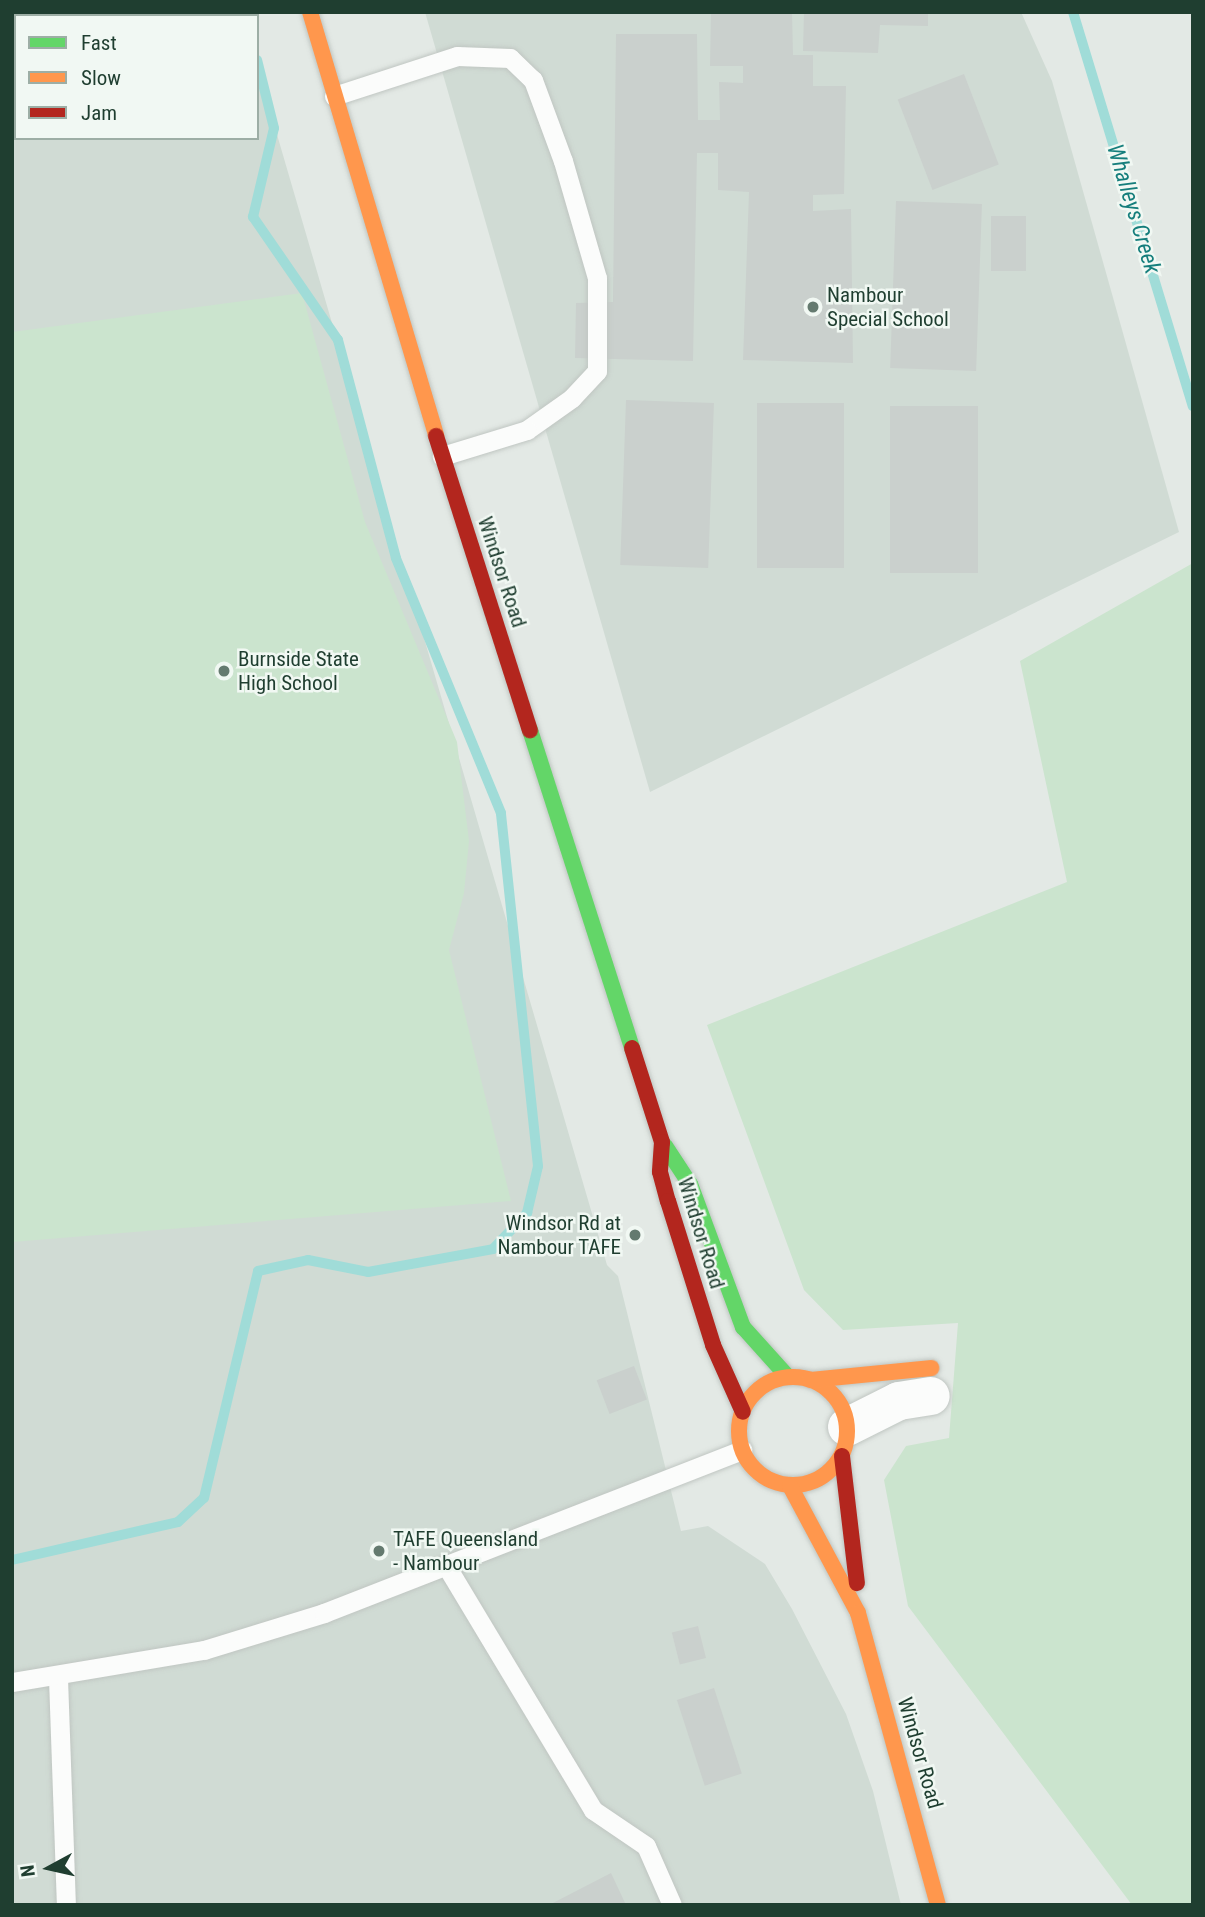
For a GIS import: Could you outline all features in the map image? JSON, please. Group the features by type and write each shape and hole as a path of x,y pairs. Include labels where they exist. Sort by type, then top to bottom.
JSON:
{"street":[{"name":"Windsor Road","path":"310,12 442,456 662,1142 690,1184 743,1327 788,1377"},
{"name":"Windsor Road","path":"662,1142 660,1172 668,1201 713,1345 743,1412"},
{"path":"788,1377 811,1380 931,1382 899,1401 845,1441 820,1479 790,1486 760,1475 742,1450 743,1412 760,1388 788,1377"},
{"path":"811,1380 836,1398 845,1441"},
{"name":"Windsor Road","path":"845,1441 858,1613 938,1905"},
{"name":"Windsor Road","path":"790,1486 858,1613"}],"lane":[{"path":"334,96 457,56 510,58 533,80 563,161 597,278 597,371 572,398 527,430 442,456"},
{"path":"12,1682 58,1678 204,1650 447,1567 742,1450"},
{"path":"447,1567 593,1810 646,1846 672,1905"},
{"path":"58,1678 66,1905"}],"shaded area":[{"path":"12,12 241,12 14,14 14,140 259,140 259,73 607,1265 618,1276 681,1531 708,1526 765,1564 792,1609 846,1714 873,1791 901,1905 12,1905"},
{"name":"Nambour Special School","path":"425,12 1021,12 1052,81 1179,532 650,792"}],"green space":[{"name":"Burnside State High School","path":"302,293 365,522 457,742 469,841 464,893 449,950 511,1201 12,1242 12,332"},
{"path":"1193,563 1193,1905 1132,1905 908,1606 884,1480 906,1446 949,1438 958,1323 843,1330 804,1290 707,1025 1067,882 1020,661"}],"building":[{"path":"711,12 792,12 793,55 813,55 813,86 846,86 844,194 813,195 813,211 851,209 853,363 743,360 749,192 718,190 718,153 697,153 693,361 575,358 576,303 613,302 616,34 697,34 698,120 720,120 719,82 743,83 743,66 710,66"},
{"path":"804,12 928,12 928,26 880,25 878,53 803,51"},
{"path":"964,74 999,165 932,190 898,99"},
{"path":"896,201 982,204 976,371 890,368"},
{"path":"991,216 1026,216 1026,271 991,271"},
{"path":"626,400 714,403 708,568 620,565"},
{"path":"757,403 844,403 844,568 757,568"},
{"path":"890,406 978,406 978,573 890,573"},
{"path":"634,1366 647,1400 610,1414 597,1380"},
{"path":"698,1626 706,1658 680,1665 672,1633"},
{"path":"714,1688 742,1774 705,1786 677,1700"},
{"path":"611,1873 626,1905 549,1905"}],"waterway":[{"name":"Whalleys Creek","path":"1073,12 1193,406"},
{"path":"12,1560 178,1522 204,1498 258,1271 308,1260 368,1272 493,1249 527,1213 538,1166 501,813 396,558 338,340 253,217 274,128 259,68"}],"traffic: fast":[{"path":"530,730 632,1048"},
{"path":"665,1146 690,1184 743,1327 788,1377"}],"traffic: slow":[{"path":"310,12 436,436"},
{"path":"811,1380 931,1368"},
{"path":"793,1377 814,1381 831,1393 843,1410 847,1431 843,1452 831,1469 814,1481 793,1485 772,1481 755,1469 743,1452 739,1431 743,1410 755,1393 772,1381 793,1377"},
{"path":"790,1486 858,1613 938,1905"}],"traffic: jam":[{"path":"436,436 530,730"},
{"path":"632,1048 662,1142 660,1172 668,1201 713,1345 743,1412"},
{"path":"842,1456 857,1583"}],"place":[{"name":"Nambour Special School","path":"813,307"},
{"name":"Burnside State High School","path":"224,671"},
{"name":"Windsor Rd at Nambour TAFE","path":"635,1235"},
{"name":"TAFE Queensland - Nambour","path":"379,1551"}]}
